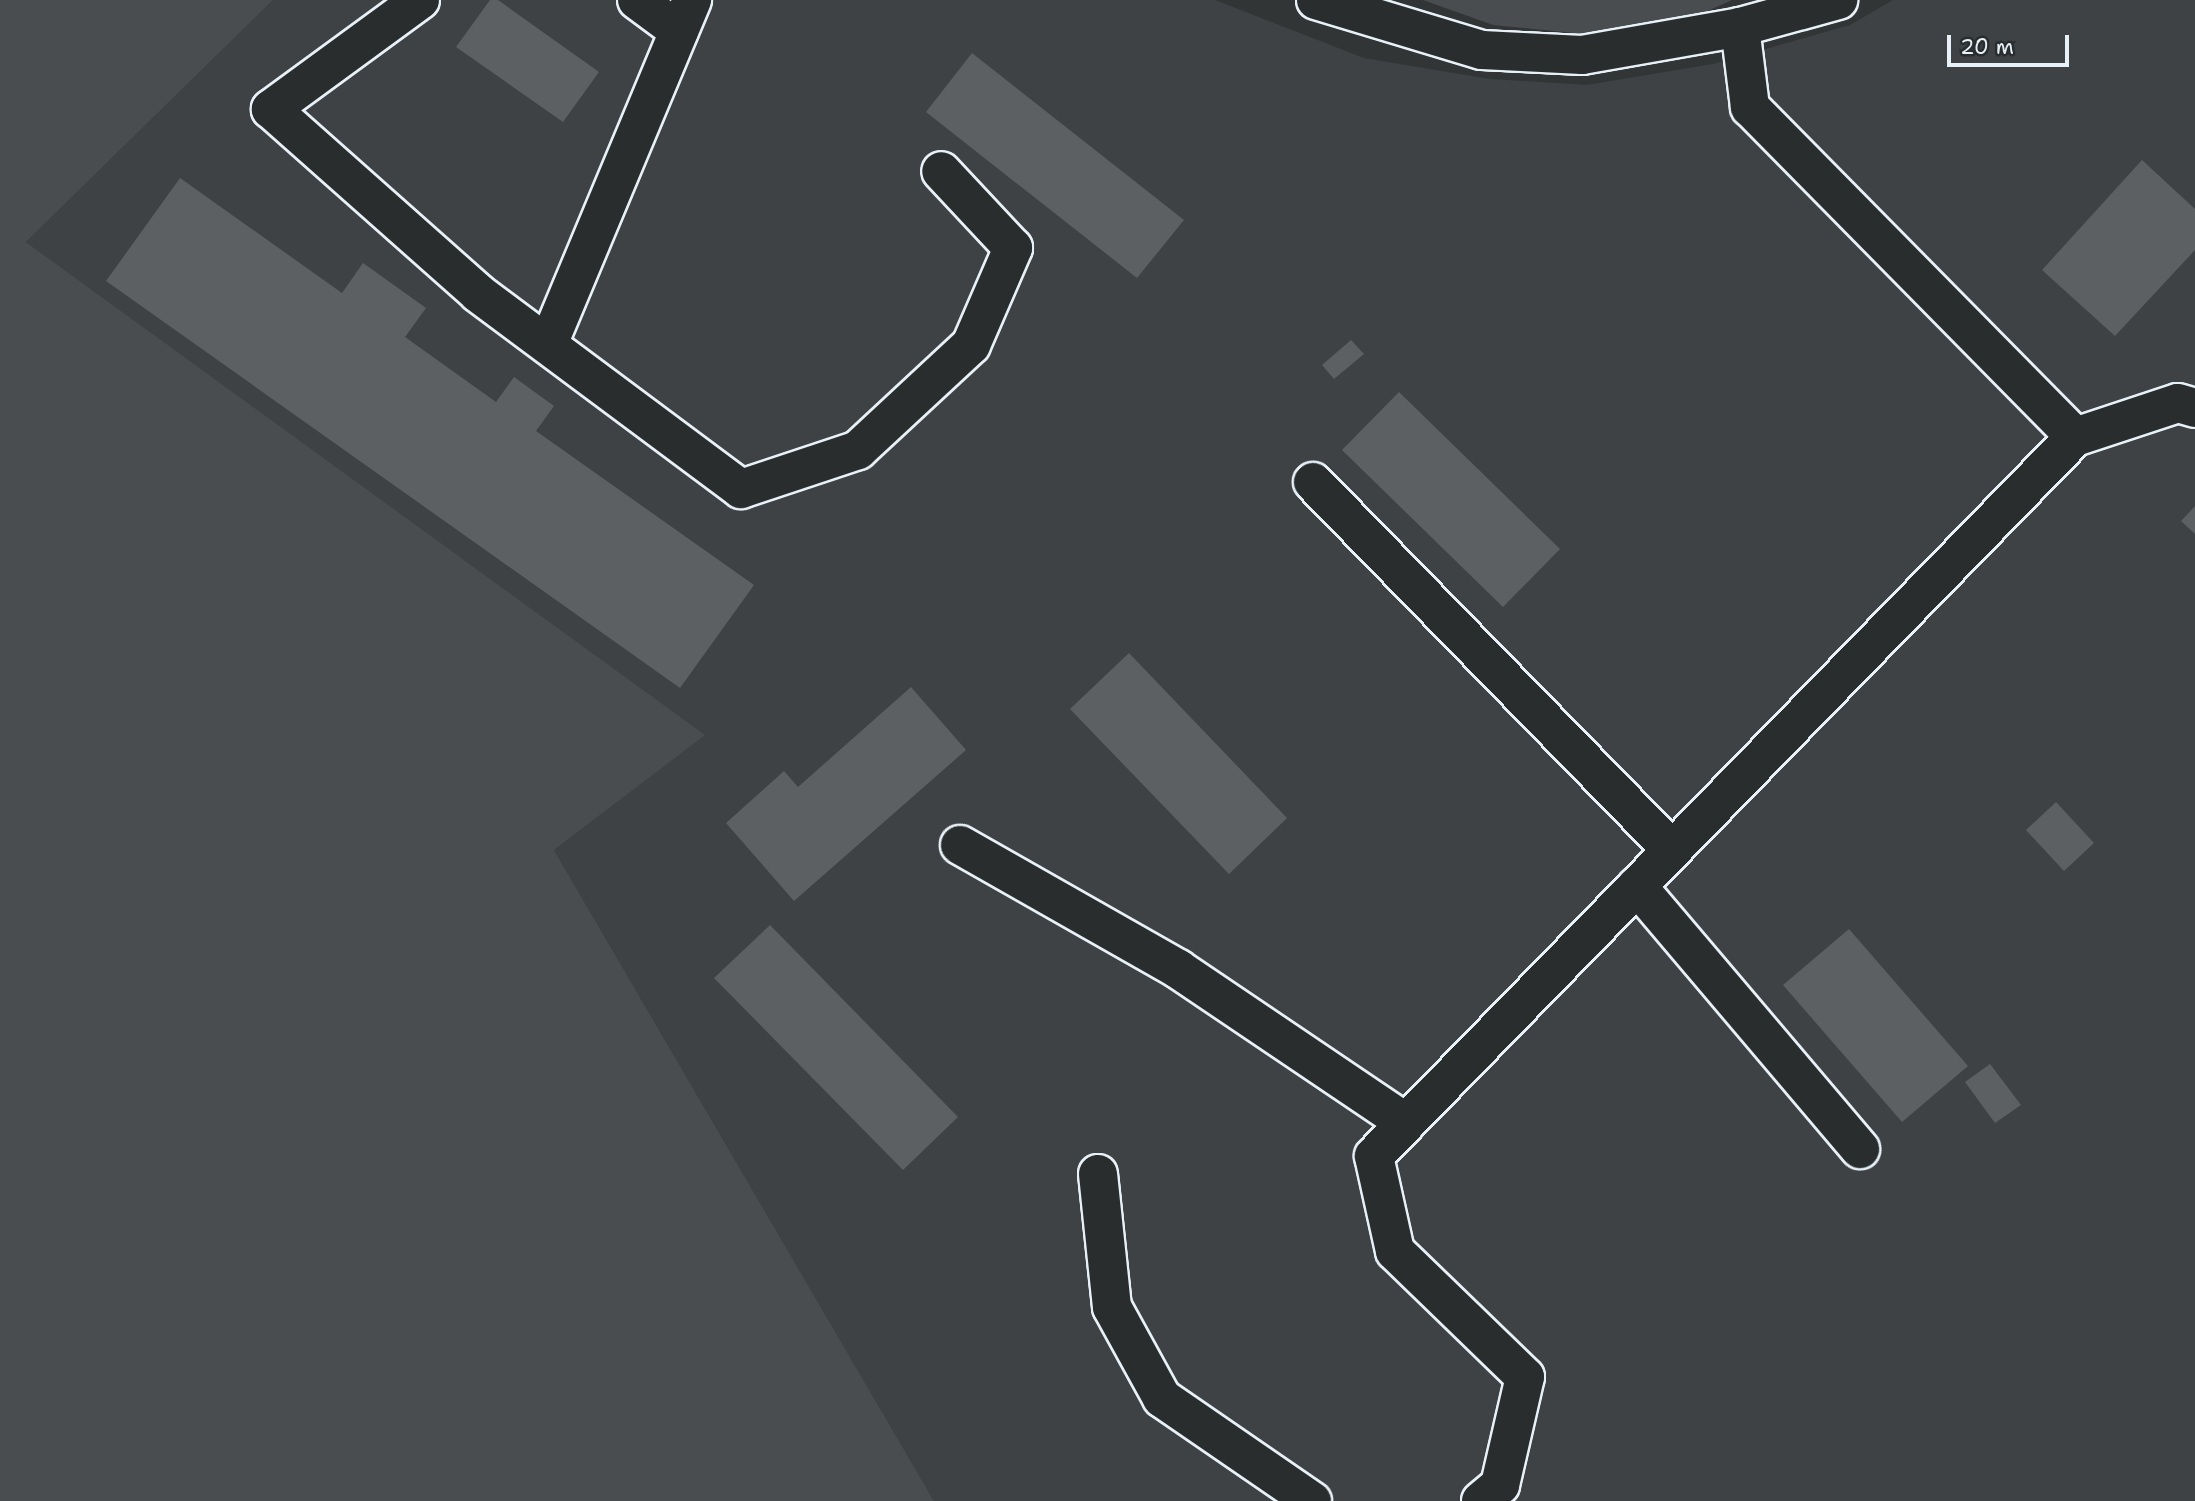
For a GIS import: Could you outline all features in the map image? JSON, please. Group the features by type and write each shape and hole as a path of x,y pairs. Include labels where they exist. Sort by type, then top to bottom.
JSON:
{"street":[{"path":"420,0 271,109 478,293 549,342 741,489 858,450 971,345 1013,248 941,171"},
{"path":"549,342 686,15 637,0"},
{"path":"1316,0 1482,50 1582,55 1740,27 1838,0"},
{"path":"1740,27 1750,107 2075,437"},
{"path":"1480,1501 1500,1485 1525,1377 1395,1251 1374,1156 2075,437 2178,403 2195,408"},
{"path":"1313,482 1672,850"},
{"path":"960,845 1178,969 1406,1123"},
{"path":"1637,886 1860,1149"},
{"path":"1098,1174 1112,1307 1162,1398 1312,1501"}],"shaded area":[{"path":"0,0 273,0 26,242 705,735 554,850 934,1501 0,1501"},
{"path":"273,0 1215,0 1364,58 1490,79 1587,85 1713,64 1850,25 1893,0 2195,0 2195,1501 934,1501 554,850 704,735 26,242"},
{"path":"1423,0 1732,0 1696,16 1584,34 1493,25"}],"building":[{"path":"490,0 498,0 599,72 563,122 456,47"},
{"path":"972,53 1184,220 1137,278 926,112"},
{"path":"2142,160 2195,209 2195,250 2115,336 2042,270"},
{"path":"180,178 342,293 363,263 426,308 405,337 496,402 514,377 554,406 536,431 754,585 680,688 106,281"},
{"path":"1351,340 1364,354 1334,379 1322,365"},
{"path":"1399,392 1560,549 1503,607 1342,450"},
{"path":"2195,506 2195,534 2181,521"},
{"path":"1129,653 1287,818 1229,874 1070,709"},
{"path":"911,687 966,750 794,901 726,823 784,771 798,787"},
{"path":"2056,802 2094,843 2064,871 2026,830"},
{"path":"770,925 958,1117 903,1170 714,978"},
{"path":"1849,929 1968,1066 1902,1122 1783,985"},
{"path":"1990,1064 2021,1105 1995,1123 1965,1082"}]}
